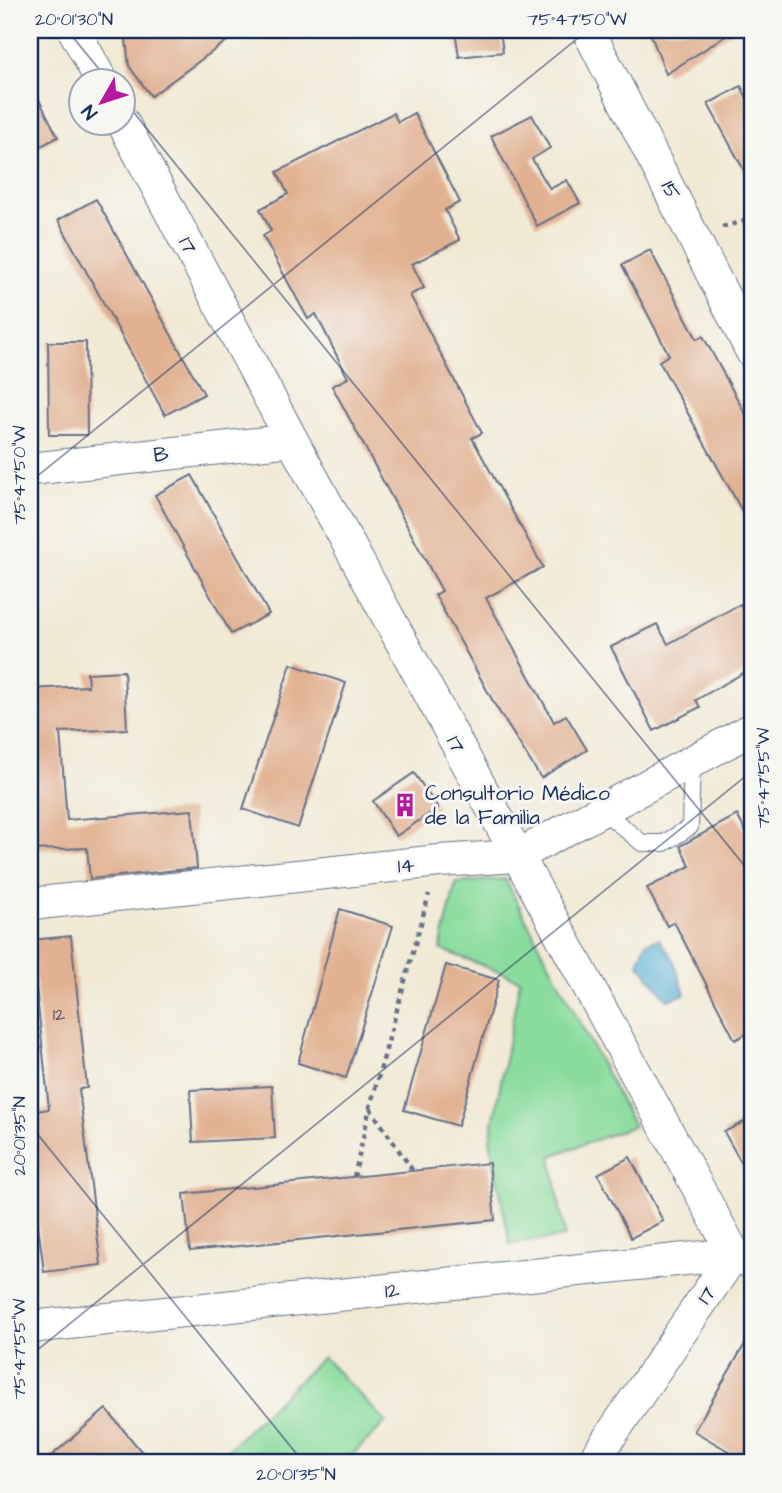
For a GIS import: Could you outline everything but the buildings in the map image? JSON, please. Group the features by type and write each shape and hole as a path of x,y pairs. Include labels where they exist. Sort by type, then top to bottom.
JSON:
{"street":[{"path":"74,30 93,66"},
{"name":"15","path":"588,30 752,352"},
{"name":"17","path":"130,136 517,856 743,1259 592,1463"},
{"name":"B","path":"30,469 292,440"},
{"name":"14","path":"30,904 439,861 517,856 752,729"},
{"name":"12","path":"30,1327 743,1259"}],"lane":[{"path":"602,810 642,843 664,843 691,827 692,761"}],"path":[{"path":"354,1177 370,1107 439,861"},
{"path":"370,1107 413,1171"}],"green space":[{"path":"505,879 634,1126 551,1156 565,1237 510,1244 490,1140 520,980 440,949 456,883"},
{"path":"323,1357 386,1422 344,1463 222,1463 218,1459"}],"water":[{"path":"659,939 673,959 685,994 668,1000 638,963 646,943"}],"place":[{"name":"Consultorio Médico de la Familia","path":"405,805"}]}
